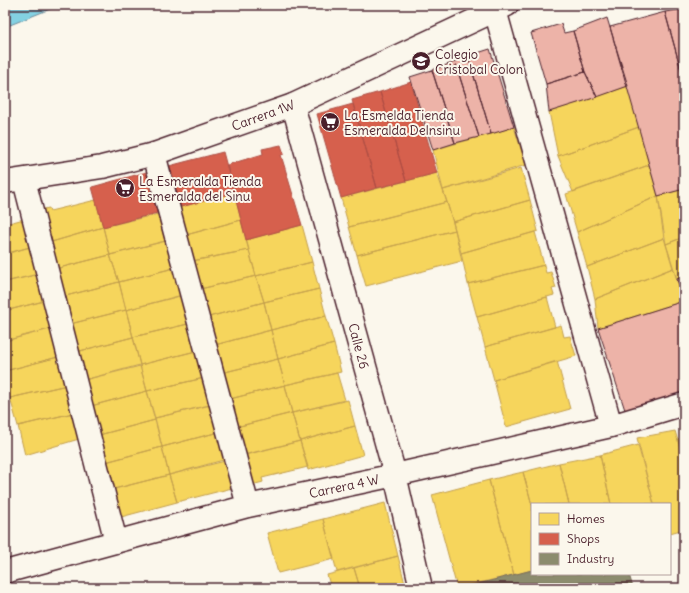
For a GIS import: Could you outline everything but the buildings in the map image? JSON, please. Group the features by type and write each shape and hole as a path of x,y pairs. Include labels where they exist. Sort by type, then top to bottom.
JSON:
{"street":[{"name":"Carrera 1W","path":"15,181 102,167 154,154 293,105 501,7"},
{"path":"501,7 611,426"},
{"name":"Calle 26","path":"293,105 395,475 421,588"},
{"path":"154,154 248,506"},
{"path":"15,181 116,542"},
{"name":"Carrera 4 W","path":"5,572 248,506 395,475 611,426 684,404"}],"water":[{"path":"5,5 60,5 5,27"}],"place":[{"name":"Colegio Cristobal Colon","path":"421,61"},
{"name":"La Esmelda Tienda Esmeralda Delnsinu","path":"330,122"},
{"name":"La Esmeralda Tienda Esmeralda del Sinu","path":"125,188"}]}
